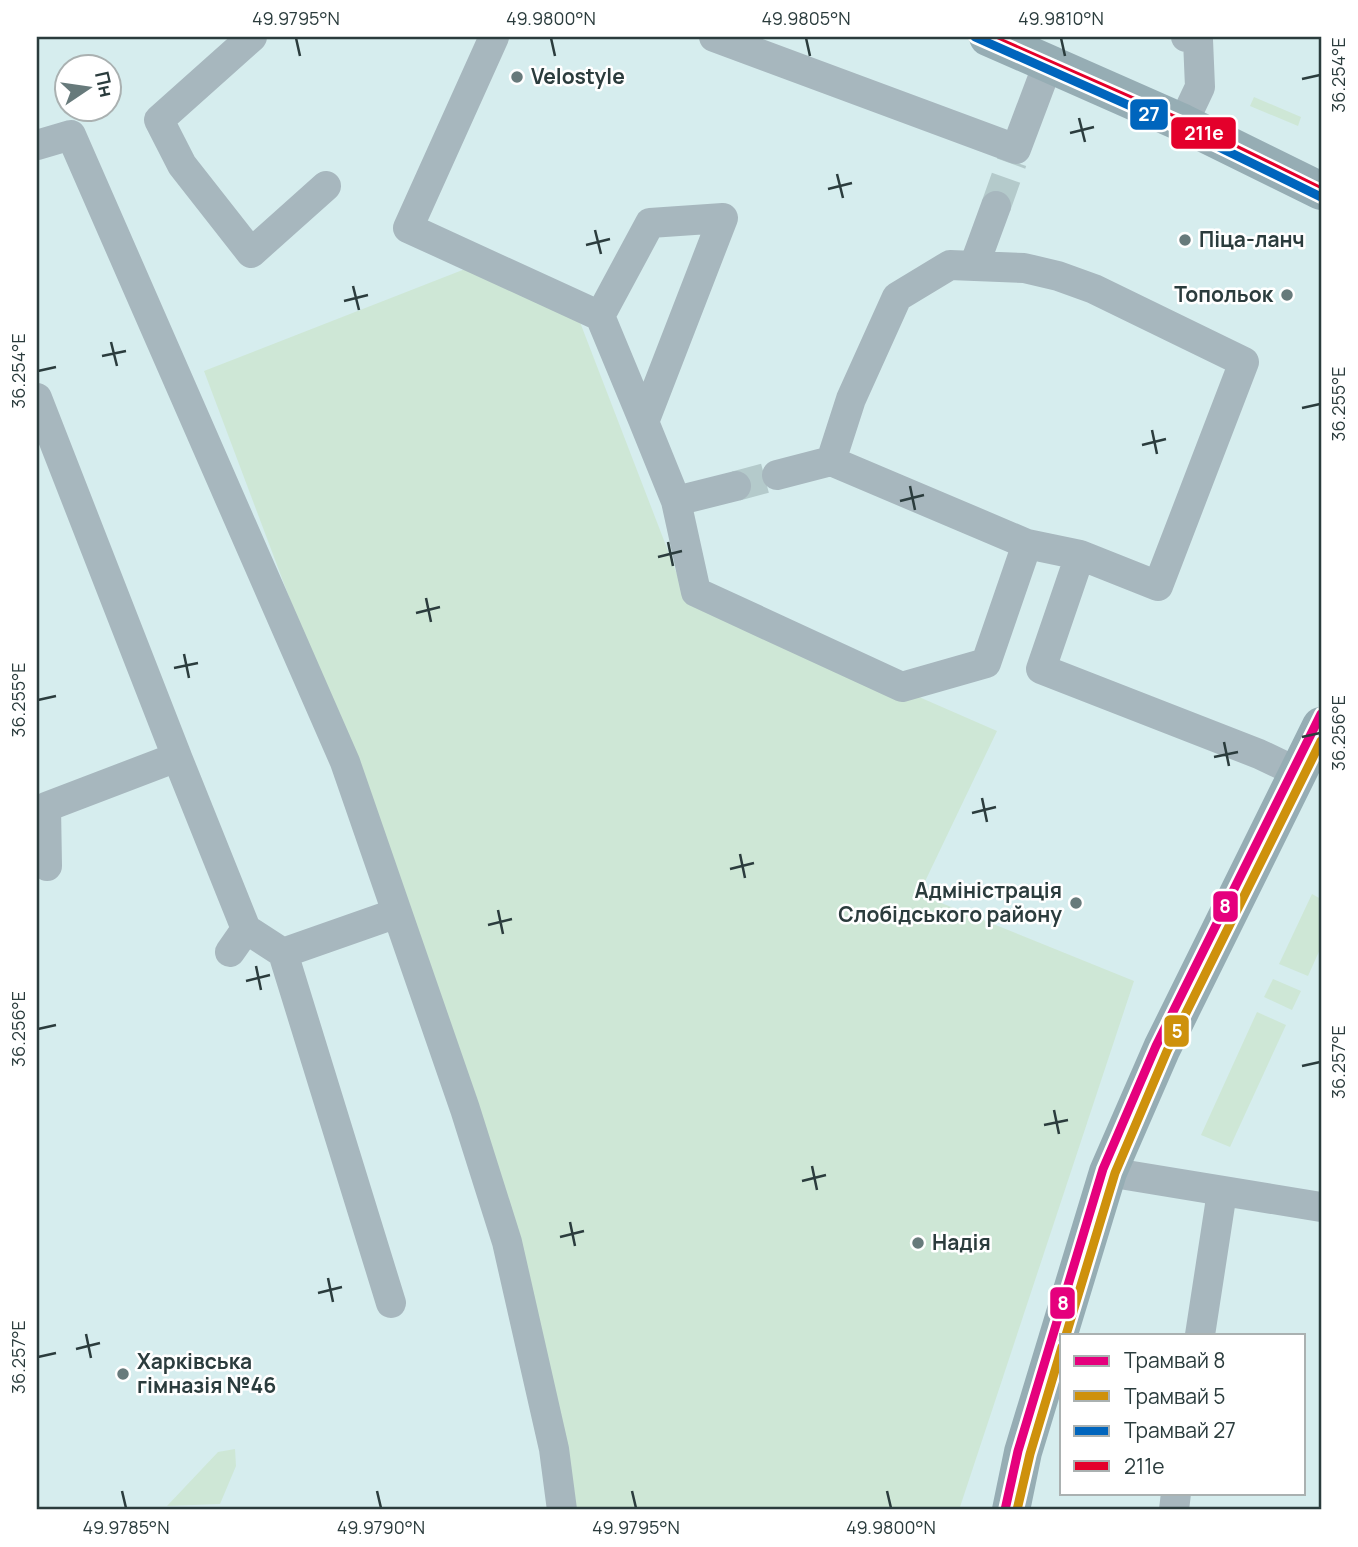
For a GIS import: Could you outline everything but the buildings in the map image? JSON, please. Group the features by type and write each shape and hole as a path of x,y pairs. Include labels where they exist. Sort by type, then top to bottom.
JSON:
{"main road":[{"path":"988,37 1183,123 1321,191"},
{"path":"1011,1510 1023,1452 1108,1172 1162,1048 1321,726"}],"lane":[{"path":"252,37 159,120 182,165 251,253 326,186"},
{"path":"494,37 408,228 600,316 676,501 696,592 902,687 986,663 1027,544"},
{"path":"714,37 1014,155 1048,64"},
{"path":"1183,123 1200,87 1195,38"},
{"path":"37,145 71,135 336,740 466,1108 508,1242 554,1449 562,1510"},
{"path":"974,266 996,206"},
{"path":"600,316 650,223 723,218 644,422"},
{"path":"777,475 831,461 1027,544 1080,555 1158,586 1244,362 1094,289 1024,268 950,265 897,297 851,399 831,461"},
{"path":"37,398 177,757 238,940 283,953 397,913"},
{"path":"676,501 736,486"},
{"path":"1080,555 1041,669 1259,754 1298,773"},
{"path":"47,866 46,807 177,757"},
{"path":"283,953 391,1303"},
{"path":"1108,1172 1321,1207"},
{"path":"1200,1334 1222,1192"}],"green space":[{"path":"1254,97 1301,117 1298,126 1250,106"},
{"path":"483,262 573,304 685,595 997,731 919,894 1134,981 959,1510 565,1510 441,1001 204,371"},
{"path":"1312,894 1321,899 1321,947 1308,976 1279,964"},
{"path":"1273,979 1301,991 1292,1010 1264,997"},
{"path":"1257,1012 1286,1025 1230,1147 1201,1135"},
{"path":"235,1449 236,1466 220,1504 167,1506 218,1452"}],"tunnel":[{"path":"996,206 1012,161"},
{"path":"736,486 777,475"}],"tram line":[{"name":"27","path":"975,37 1180,128 1321,197"},
{"name":"8","path":"1005,1510 1018,1451 1103,1169 1156,1046 1321,714"},
{"name":"5","path":"1066,1334 1115,1173 1167,1051 1321,741"},
{"name":"5","path":"1017,1510 1030,1454 1060,1354"}],"transit line":[{"name":"211е","path":"988,37 1183,123 1321,191"}],"place":[{"name":"Velostyle","path":"517,77"},
{"name":"Піца-ланч","path":"1185,240"},
{"name":"Топольок","path":"1287,295"},
{"name":"Адміністрація Слобідського району","path":"1076,903"},
{"name":"Надія","path":"918,1243"},
{"name":"Харківська гімназія №46","path":"123,1374"}]}
